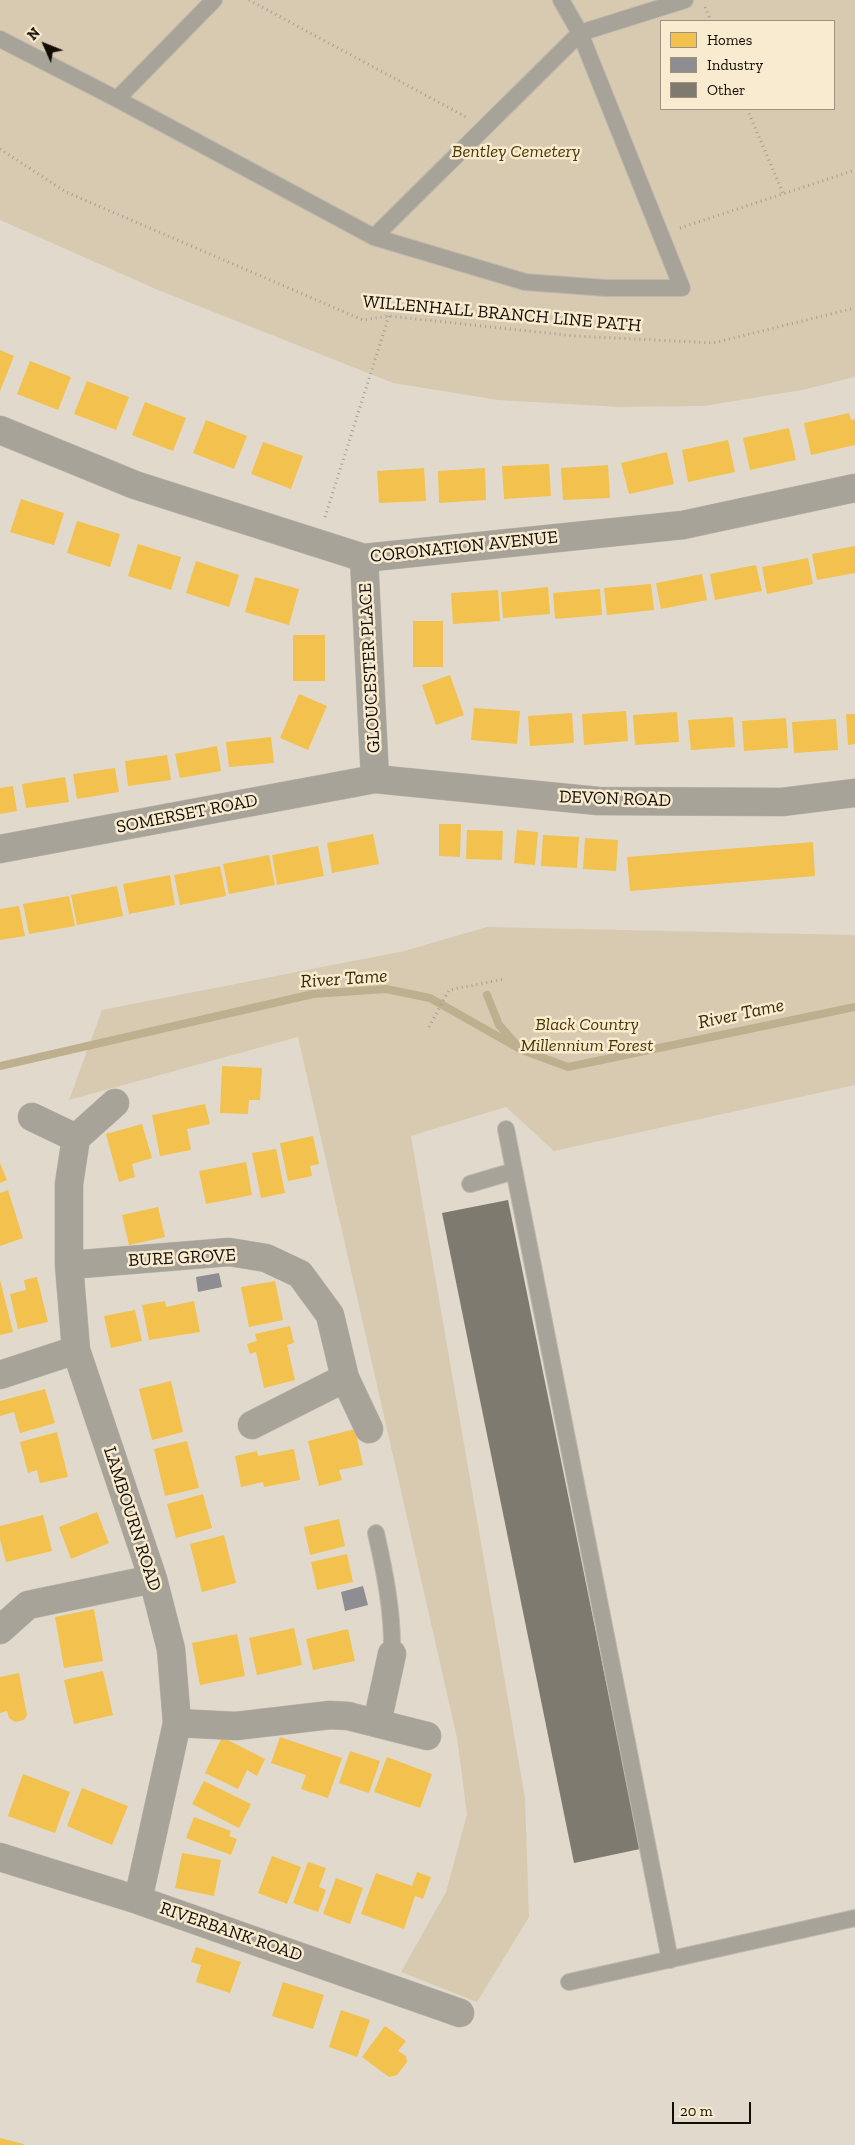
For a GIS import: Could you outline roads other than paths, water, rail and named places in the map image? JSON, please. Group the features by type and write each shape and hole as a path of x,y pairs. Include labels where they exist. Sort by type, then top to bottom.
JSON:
{"street":[{"name":"CORONATION AVENUE","path":"0,430 135,485 364,558 683,525 855,488"},
{"name":"GLOUCESTER PLACE","path":"364,558 375,779"},
{"name":"DEVON ROAD","path":"375,779 598,801 782,802 855,793"},
{"name":"SOMERSET ROAD","path":"0,849 375,779"},
{"path":"32,1117 76,1138 115,1103"},
{"name":"LAMBOURN ROAD","path":"76,1138 69,1184 69,1265 76,1350 153,1579 171,1649 177,1723 138,1900"},
{"name":"BURE GROVE","path":"69,1265 229,1252 266,1258 300,1274 330,1315 345,1378 369,1429"},
{"path":"0,1374 76,1350"},
{"path":"252,1424 345,1378"},
{"path":"0,1630 28,1606 153,1579"},
{"path":"378,1723 392,1654"},
{"path":"177,1723 236,1726 330,1715 348,1716 426,1736"},
{"name":"RIVERBANK ROAD","path":"0,1857 138,1900 460,2013"}],"lane":[{"path":"117,99 214,0"},
{"path":"0,39 117,99 374,238 524,282 606,288 682,288 580,34 560,0"},
{"path":"374,238 484,126 580,34 684,0"},
{"path":"506,1129 670,1960"},
{"path":"470,1184 514,1170"},
{"path":"376,1533 390,1605 393,1630 392,1654"},
{"path":"569,1982 855,1918"}],"waterway":[{"name":"River Tame","path":"0,1066 313,994 386,989 430,998 522,1050 568,1067 855,1007"},
{"path":"487,995 499,1025 516,1044"}],"park label":[{"name":"Bentley Cemetery","path":"516,152"},
{"name":"Black Country Millennium Forest","path":"587,1035"}]}
